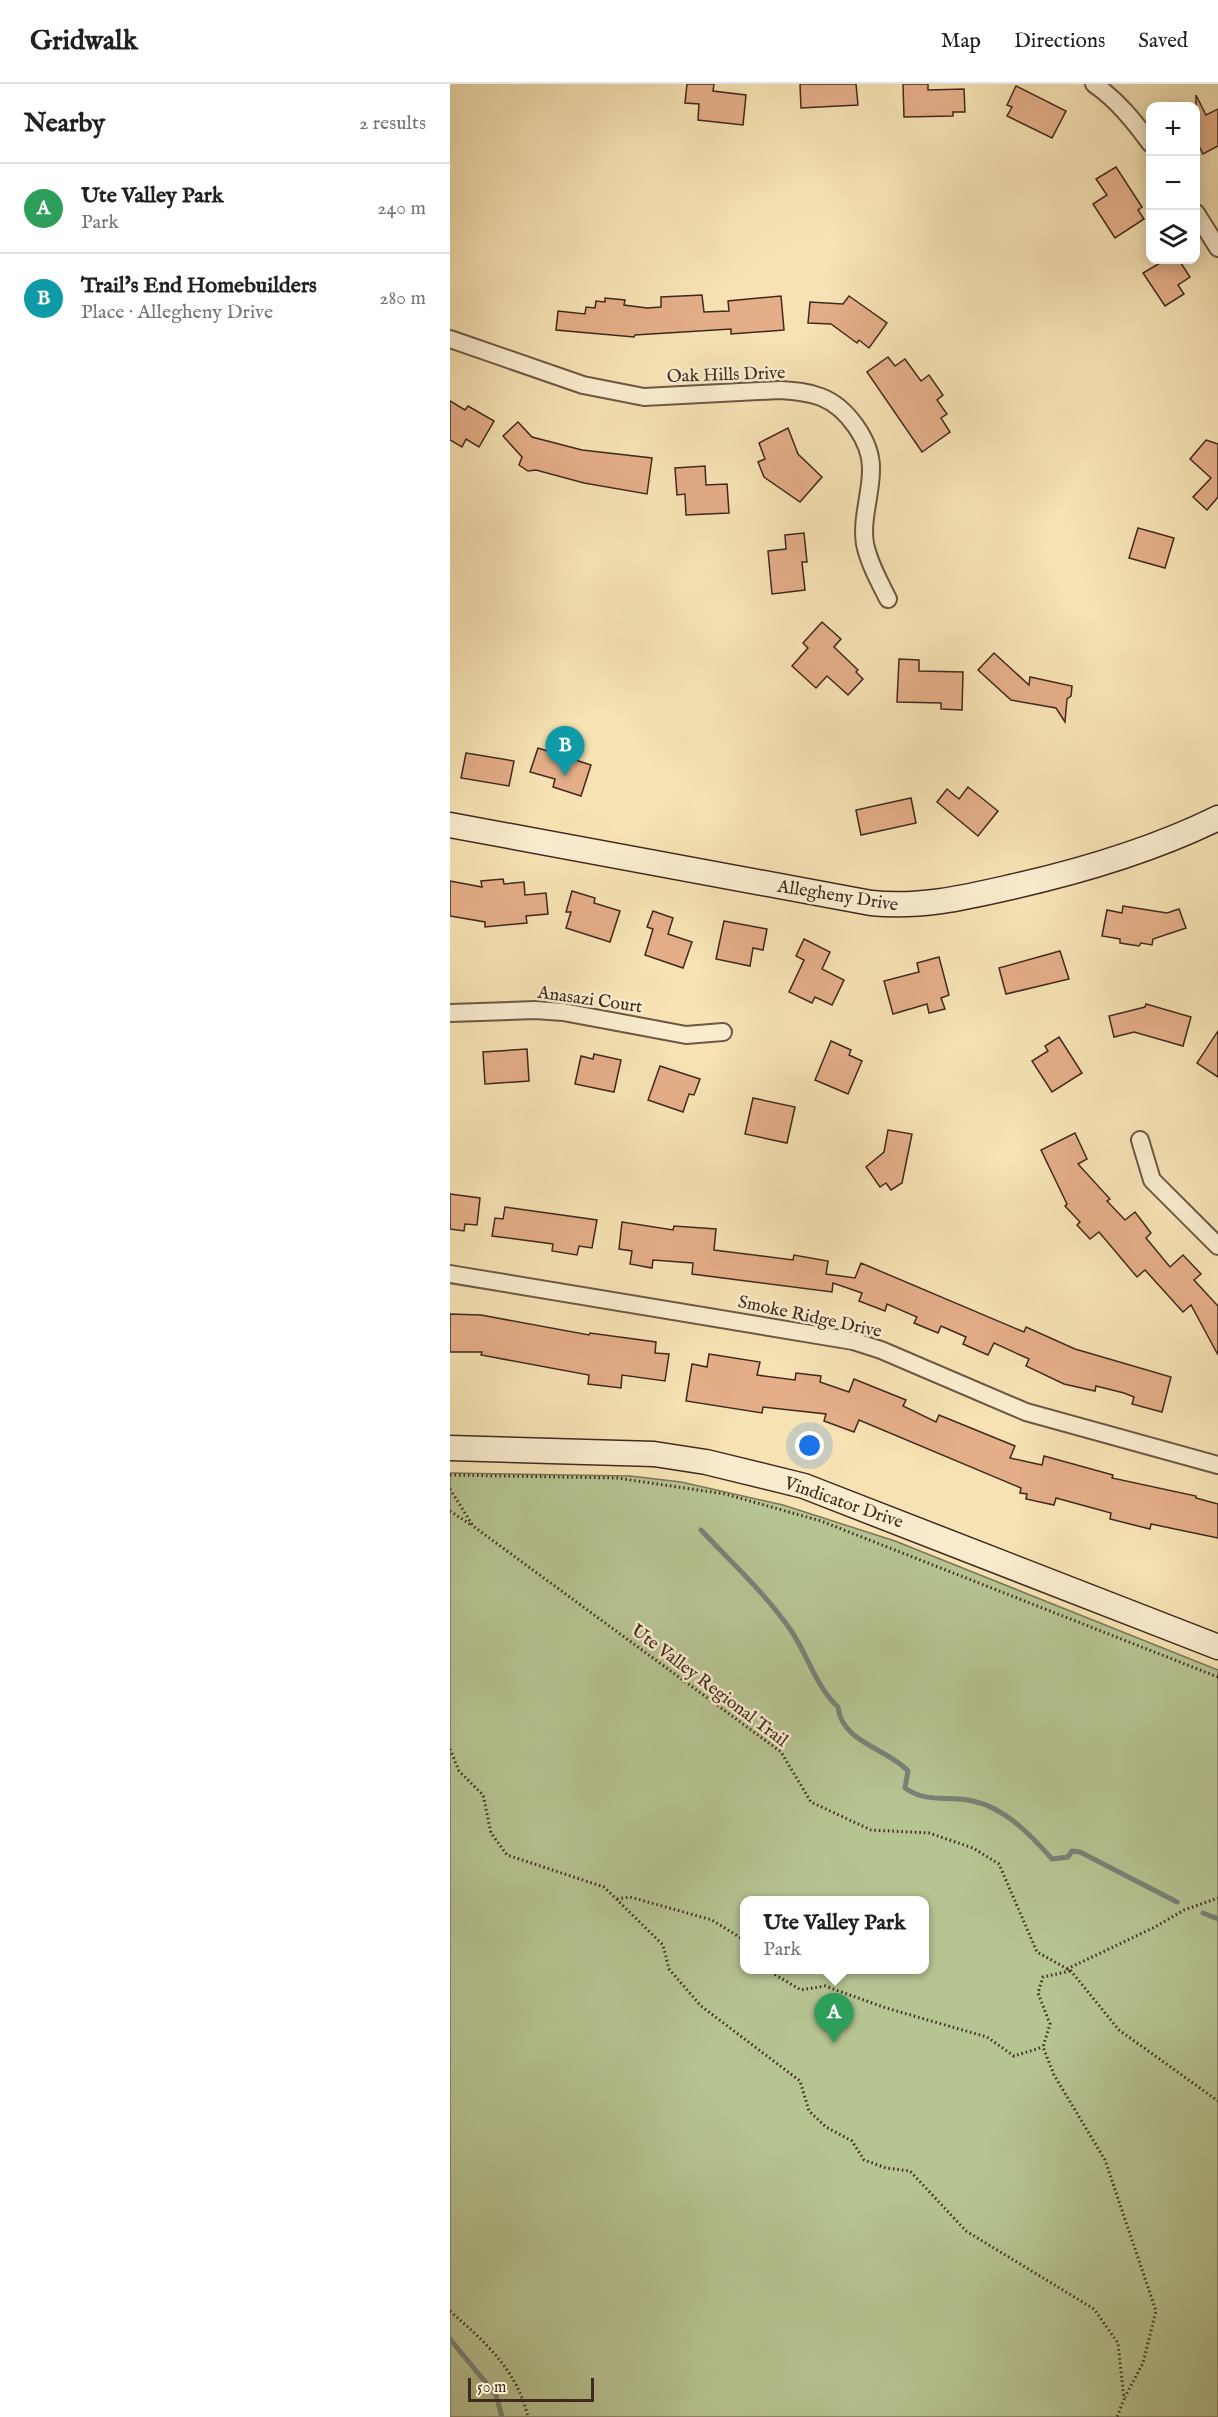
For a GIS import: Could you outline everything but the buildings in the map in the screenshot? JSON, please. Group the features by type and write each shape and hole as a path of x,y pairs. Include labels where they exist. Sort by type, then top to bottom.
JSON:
{"main road":[{"name":"Allegheny Drive","path":"450,825 860,901 903,906 940,903 1050,878 1151,846 1218,818"},
{"name":"Vindicator Drive","path":"450,1448 654,1454 706,1462 804,1486 1218,1647"}],"street":[{"path":"1094,84 1132,119 1146,138"},
{"path":"1200,219 1218,248"},
{"name":"Oak Hills Drive","path":"450,339 583,385 634,395 680,396 780,390 802,392 824,398 843,412 856,428 866,447 872,467 865,542 874,570 888,599"},
{"name":"Anasazi Court","path":"450,1013 535,1010 563,1012 686,1035 723,1032"},
{"path":"1140,1140 1152,1180 1218,1246"},
{"name":"Smoke Ridge Drive","path":"450,1274 853,1341 882,1350 1026,1412 1218,1465"}],"path":[{"path":"450,1475 617,1478 725,1494 821,1521 1040,1605 1218,1677"},
{"name":"Ute Valley Regional Trail","path":"450,1489 473,1526 781,1752 811,1802 871,1830 929,1833 973,1848 999,1864 1037,1952 1069,1970 1119,2030 1218,2101"},
{"path":"450,1510 473,1526"},
{"path":"450,1749 459,1772 483,1795 491,1833 507,1854 604,1887 663,1945 669,1969 701,2006 800,2081 809,2111 826,2127 852,2141 864,2160 886,2168 910,2171 966,2231 1094,2308 1118,2343 1125,2399"},
{"path":"615,1899 630,1897 712,1920 740,1938"},
{"path":"1117,2417 1143,2363 1156,2311 1105,2160 1054,2075 1043,2047 1050,2024 1038,1993 1043,1977 1069,1970 1184,1910 1218,1898"},
{"path":"774,1974 801,1990 825,1986 886,2008 987,2037 1014,2056 1043,2047"},
{"path":"450,2311 496,2353 524,2398 528,2417"}],"green space":[{"path":"450,1473 630,1476 681,1482 783,1505 895,1541 1218,1670 1218,2417 450,2417"}],"waterway":[{"path":"701,1530 759,1590 780,1616 796,1638 824,1690 838,1707 841,1719 848,1729 856,1737 889,1756 908,1771 905,1788 930,1798 964,1799 985,1805 1017,1824 1052,1859 1068,1857 1072,1851 1080,1852 1177,1902"},
{"path":"1203,1913 1218,1919"},
{"path":"450,2339 496,2395 502,2417"}],"place":[{"name":"Trail's End Homebuilders","path":"565,776"},
{"name":"Ute Valley Park","path":"834,2043"}]}
